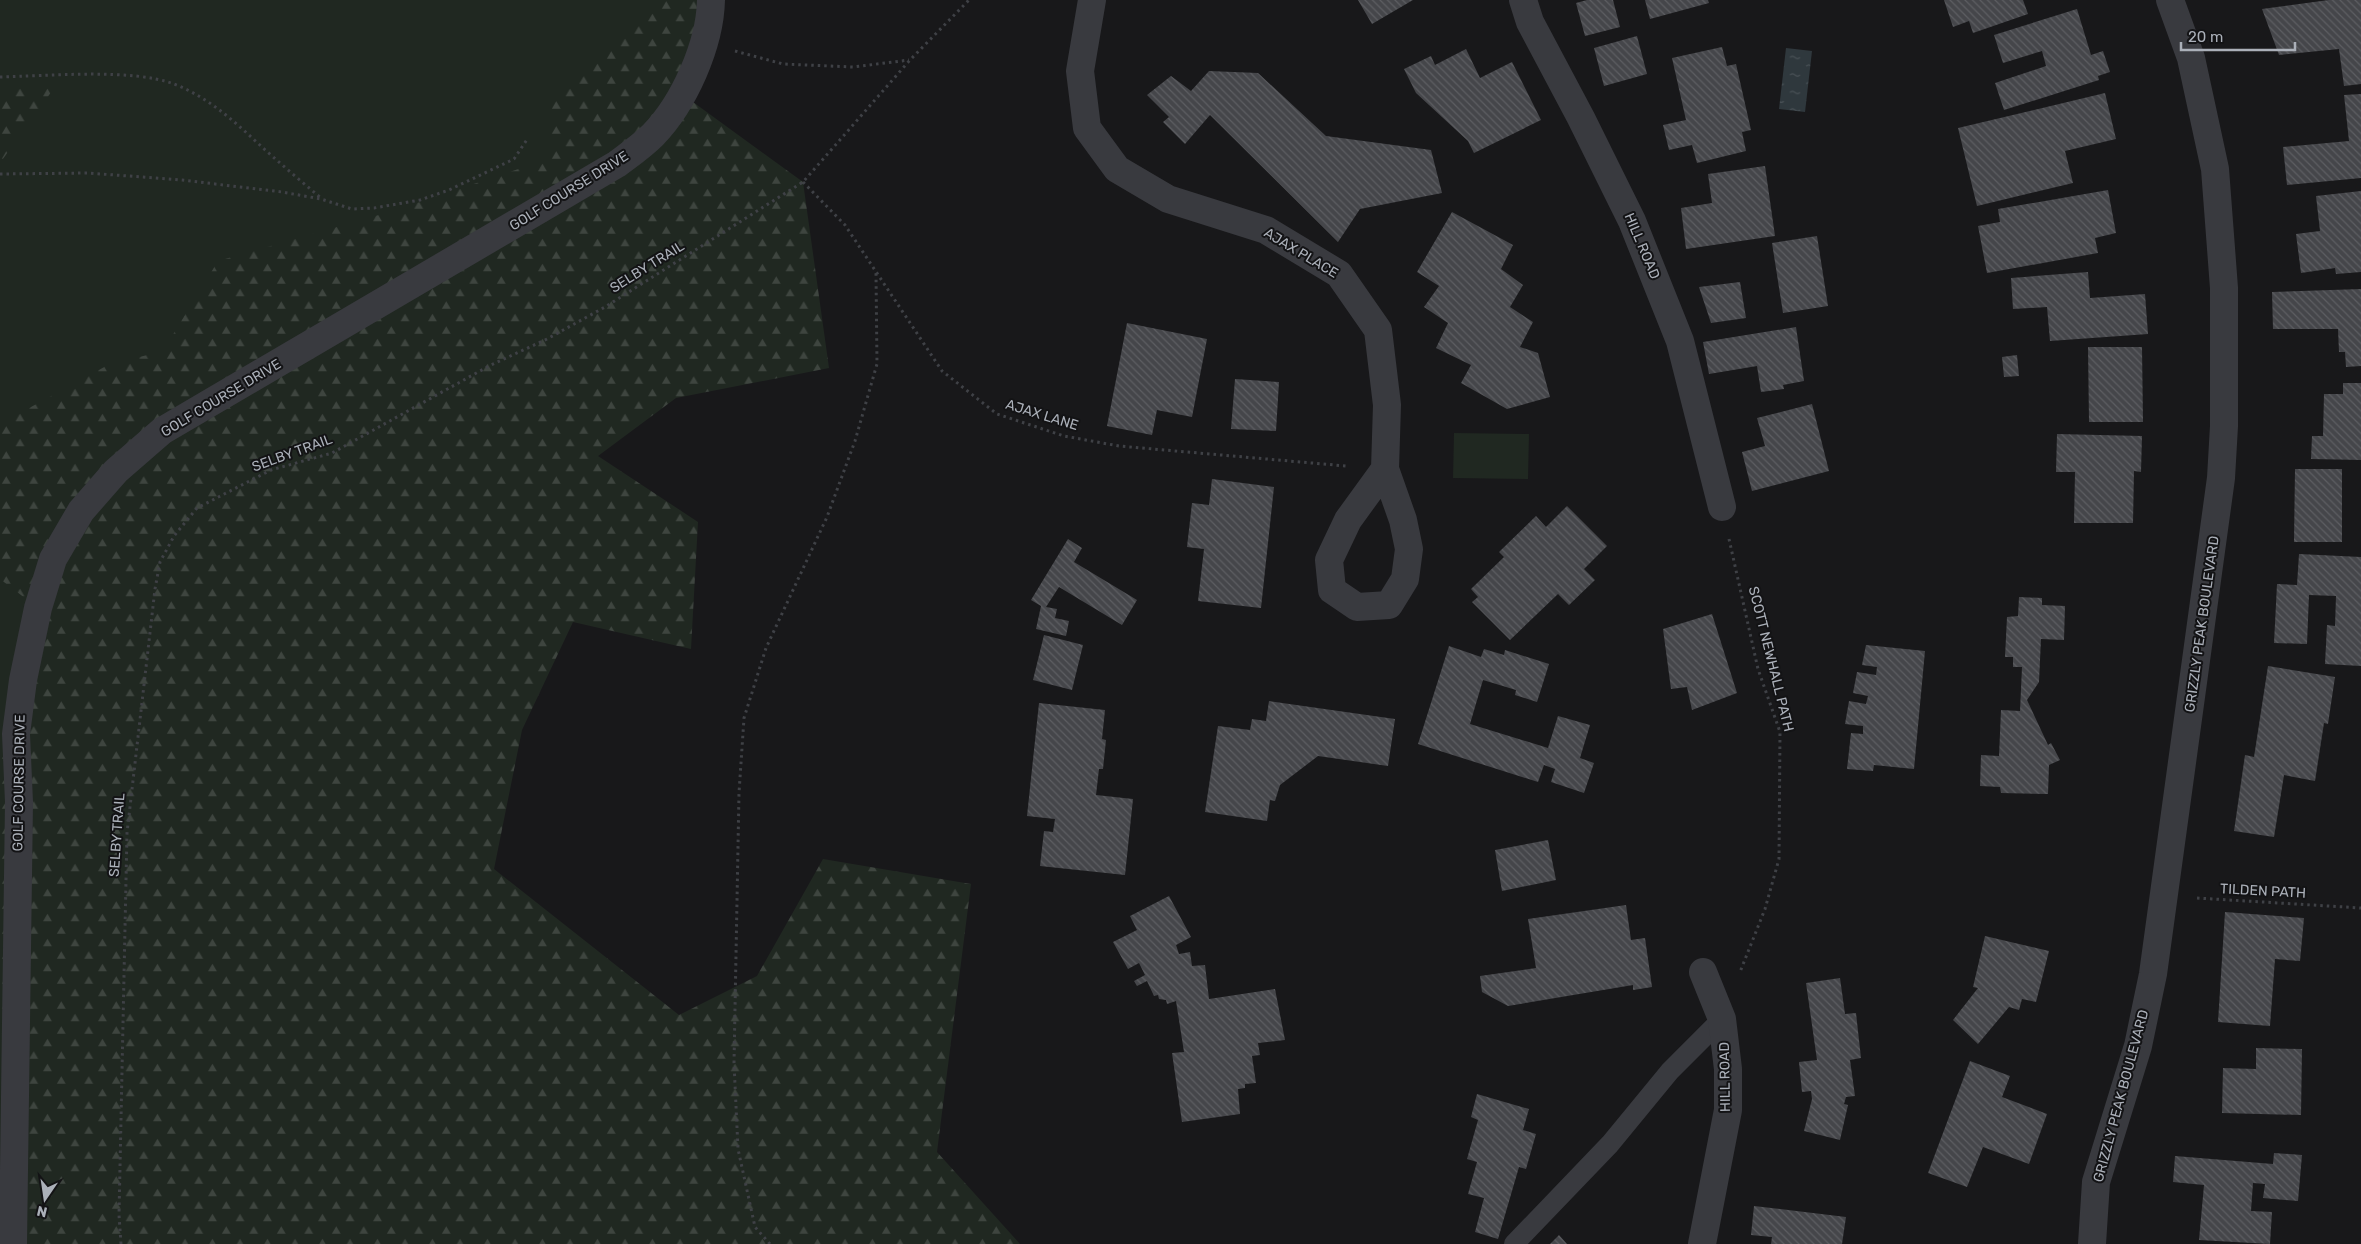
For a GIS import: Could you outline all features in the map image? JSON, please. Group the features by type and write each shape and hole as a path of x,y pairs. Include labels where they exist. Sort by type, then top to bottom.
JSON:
{"street":[{"name":"GOLF COURSE DRIVE","path":"13,1244 19,802 16,734 23,680 38,608 53,559 81,511 116,471 162,431 617,164 653,135 682,94 705,44 710,0"},
{"name":"AJAX PLACE","path":"1092,0 1080,71 1087,128 1117,170 1168,199 1266,230 1339,274 1378,330 1387,405 1385,469"},
{"name":"HILL ROAD","path":"1523,0 1530,22 1632,220 1680,342 1722,508"},
{"name":"GRIZZLY PEAK BOULEVARD","path":"2092,1244 2096,1182 2138,1046 2153,974 2214,542 2221,478 2224,426 2224,288 2215,168 2191,58 2170,0"},
{"name":"HILL ROAD","path":"1702,1244 1728,1110 1728,1069 1722,1019 1703,972"}],"lane":[{"path":"1514,1244 1610,1144 1670,1071 1722,1019"}],"path":[{"name":"SELBY TRAIL","path":"121,1244 119,1214 126,833 155,589 160,562 174,536 197,508 227,490 271,470 332,453 490,366 547,339 605,307 803,182 910,60 969,0"},
{"path":"705,44 783,64 853,66 910,60"},
{"path":"0,77 104,76 144,78 173,84 201,97 234,120 321,199"},
{"path":"0,174 88,173 162,179 282,192 321,199 352,209 374,208 420,200 449,190 514,159 528,138"},
{"name":"AJAX LANE","path":"803,182 845,225 942,371 997,414 1064,436 1119,446 1385,469"},
{"path":"770,1244 755,1227 738,1150 734,1054 739,793 744,718 766,648 827,517 855,441 877,364 876,273"},
{"name":"SCOTT NEWHALL PATH","path":"1722,508 1758,669 1780,732 1780,742 1779,859 1765,909 1722,1019"},
{"name":"TILDEN PATH","path":"2164,896 2361,908"}],"green space":[{"path":"0,0 711,0 0,1244"},
{"path":"660,0 702,0 682,94 803,182 829,368 676,398 598,456 698,522 691,649 573,622 522,730 494,869 679,1015 757,976 823,859 971,884 937,1152 1020,1244 0,1244 0,744 16,733 38,608 0,579 0,429 9,419 108,365 163,351 218,261 396,210 548,159 551,154 549,117 555,98 593,55 610,47 623,26 630,26 646,19 654,11"},
{"path":"57,84 0,163 0,86"},
{"path":"1454,433 1529,434 1528,479 1453,478"}],"water":[{"path":"1786,48 1812,51 1805,112 1779,109"}],"building":[{"path":"1358,0 1413,0 1372,24"},
{"path":"1587,0 1613,0 1620,27 1585,36 1576,3"},
{"path":"1645,0 1708,0 1709,3 1650,19"},
{"path":"1944,0 2023,0 2028,14 1973,33 1969,21 1953,27"},
{"path":"2329,0 2361,0 2361,84 2344,86 2339,49 2279,55 2262,9"},
{"path":"2077,9 2091,55 2103,51 2110,72 2098,76 2099,80 2004,110 1995,83 2046,66 2042,51 2003,63 1994,35"},
{"path":"1637,36 1647,74 1604,86 1594,48"},
{"path":"1722,47 1727,66 1736,64 1751,130 1742,132 1746,151 1697,163 1692,145 1669,150 1663,125 1686,120 1672,58"},
{"path":"1466,49 1480,78 1512,62 1541,120 1474,153 1468,141 1416,93 1404,69 1431,56 1435,65"},
{"path":"1209,71 1258,73 1326,136 1431,150 1442,193 1360,209 1338,242 1210,115 1185,144 1163,122 1169,117 1147,95 1171,76 1191,91"},
{"path":"2105,93 2116,139 2065,151 2073,183 1977,206 1958,128"},
{"path":"2361,94 2361,178 2287,185 2283,147 2349,141 2344,95"},
{"path":"1765,166 1775,236 1686,249 1681,208 1712,203 1708,174"},
{"path":"2108,190 2116,233 2095,238 2098,253 1987,273 1978,226 2000,222 1998,209"},
{"path":"2361,191 2361,272 2336,274 2335,268 2301,273 2296,234 2320,231 2316,196"},
{"path":"1452,212 1513,245 1501,269 1523,285 1510,307 1533,322 1520,347 1538,353 1550,397 1507,409 1461,383 1471,365 1436,348 1448,323 1424,307 1439,286 1417,272"},
{"path":"1817,236 1828,306 1783,313 1772,243"},
{"path":"2088,272 2090,298 2145,294 2148,334 2050,341 2047,307 2013,309 2011,278"},
{"path":"1740,282 1746,318 1711,323 1699,287"},
{"path":"2361,289 2361,366 2346,367 2345,352 2339,352 2338,329 2273,329 2272,292"},
{"path":"1127,323 1207,339 1192,417 1157,410 1152,435 1107,426"},
{"path":"1796,327 1804,381 1783,385 1784,389 1761,392 1757,366 1709,374 1703,342"},
{"path":"2088,347 2142,347 2143,422 2089,422"},
{"path":"2017,355 2019,376 2004,377 2002,357"},
{"path":"1235,379 1279,382 1276,431 1231,429"},
{"path":"2343,383 2361,383 2361,460 2311,459 2312,436 2323,436 2324,394 2343,394"},
{"path":"1812,404 1829,471 1752,491 1742,452 1765,446 1757,418"},
{"path":"2057,434 2142,436 2141,472 2134,471 2133,523 2074,523 2075,472 2056,472"},
{"path":"2295,469 2342,469 2342,542 2294,542"},
{"path":"1212,479 1274,487 1261,608 1198,601 1204,549 1187,547 1192,503 1209,505"},
{"path":"1567,506 1607,546 1584,569 1595,580 1569,605 1558,594 1510,640 1472,602 1478,597 1471,589 1504,557 1499,552 1536,516 1546,527"},
{"path":"1068,539 1082,548 1074,562 1137,600 1122,625 1059,587 1046,607 1057,609 1055,618 1069,621 1066,636 1036,629 1041,606 1031,600"},
{"path":"2299,554 2361,557 2361,666 2325,664 2327,625 2335,626 2336,596 2309,595 2307,644 2274,643 2277,584 2297,585"},
{"path":"2019,597 2042,598 2042,605 2065,606 2064,640 2041,639 2039,682 2027,700 2048,745 2051,743 2060,760 2049,765 2048,794 2001,793 2000,787 1980,786 1981,755 1999,756 2001,710 2020,711 2022,667 2013,667 2013,657 2005,657 2007,617 2018,616"},
{"path":"1712,614 1737,693 1692,710 1687,687 1671,689 1663,629"},
{"path":"1044,635 1083,645 1072,690 1033,680"},
{"path":"1866,645 1925,651 1914,769 1874,765 1873,771 1847,769 1851,733 1863,734 1863,726 1845,724 1849,701 1866,704 1868,696 1853,693 1857,672 1876,675 1877,667 1862,665"},
{"path":"1449,646 1481,657 1484,649 1504,655 1505,650 1549,664 1537,702 1515,695 1516,690 1483,680 1470,724 1548,748 1558,716 1590,725 1580,758 1594,763 1584,793 1551,782 1555,769 1544,765 1538,782 1418,744"},
{"path":"2268,666 2335,677 2328,724 2324,723 2315,781 2284,775 2274,837 2234,831 2245,755 2254,757"},
{"path":"1269,701 1395,719 1388,766 1318,756 1280,785 1275,801 1270,800 1267,821 1205,812 1218,726 1250,730 1252,719 1266,721"},
{"path":"1039,703 1105,710 1102,739 1106,740 1103,769 1099,769 1096,795 1133,799 1125,875 1040,866 1044,831 1053,832 1055,819 1027,816"},
{"path":"1548,840 1556,880 1502,891 1495,850"},
{"path":"1169,896 1191,937 1176,945 1179,954 1190,952 1192,966 1205,965 1209,999 1275,989 1285,1040 1258,1043 1260,1055 1252,1056 1256,1083 1245,1084 1245,1088 1238,1089 1240,1114 1182,1122 1172,1053 1184,1052 1176,1001 1167,1004 1166,1000 1159,999 1158,995 1154,996 1147,981 1137,986 1134,981 1145,975 1139,963 1128,969 1113,942 1137,930 1130,916"},
{"path":"1626,905 1631,940 1645,938 1652,987 1633,990 1633,985 1508,1006 1482,992 1480,976 1536,968 1528,919"},
{"path":"2225,912 2304,918 2300,961 2275,959 2270,1026 2218,1022"},
{"path":"1985,936 2049,951 2036,1002 2022,999 2019,1010 2009,1007 1978,1044 1953,1020 1978,988 1973,987"},
{"path":"1840,978 1845,1014 1856,1013 1861,1058 1850,1060 1855,1096 1846,1097 1844,1104 1848,1105 1840,1140 1804,1131 1812,1099 1811,1091 1802,1092 1799,1062 1817,1060 1806,983"},
{"path":"2256,1048 2302,1049 2301,1115 2222,1113 2223,1068 2256,1069"},
{"path":"1970,1061 2010,1076 2002,1097 2047,1114 2029,1164 1983,1147 1967,1187 1928,1173"},
{"path":"1477,1094 1529,1109 1523,1130 1536,1134 1526,1169 1519,1167 1498,1239 1475,1232 1484,1198 1468,1194 1477,1162 1467,1159 1478,1120 1471,1117"},
{"path":"2274,1153 2302,1155 2298,1201 2263,1198 2265,1184 2253,1183 2251,1211 2272,1212 2270,1244 2199,1240 2204,1185 2173,1182 2175,1156 2273,1164"},
{"path":"1754,1206 1846,1217 1842,1244 1771,1244 1772,1237 1751,1235"},
{"path":"1559,1235 1567,1244 1550,1244"}]}
